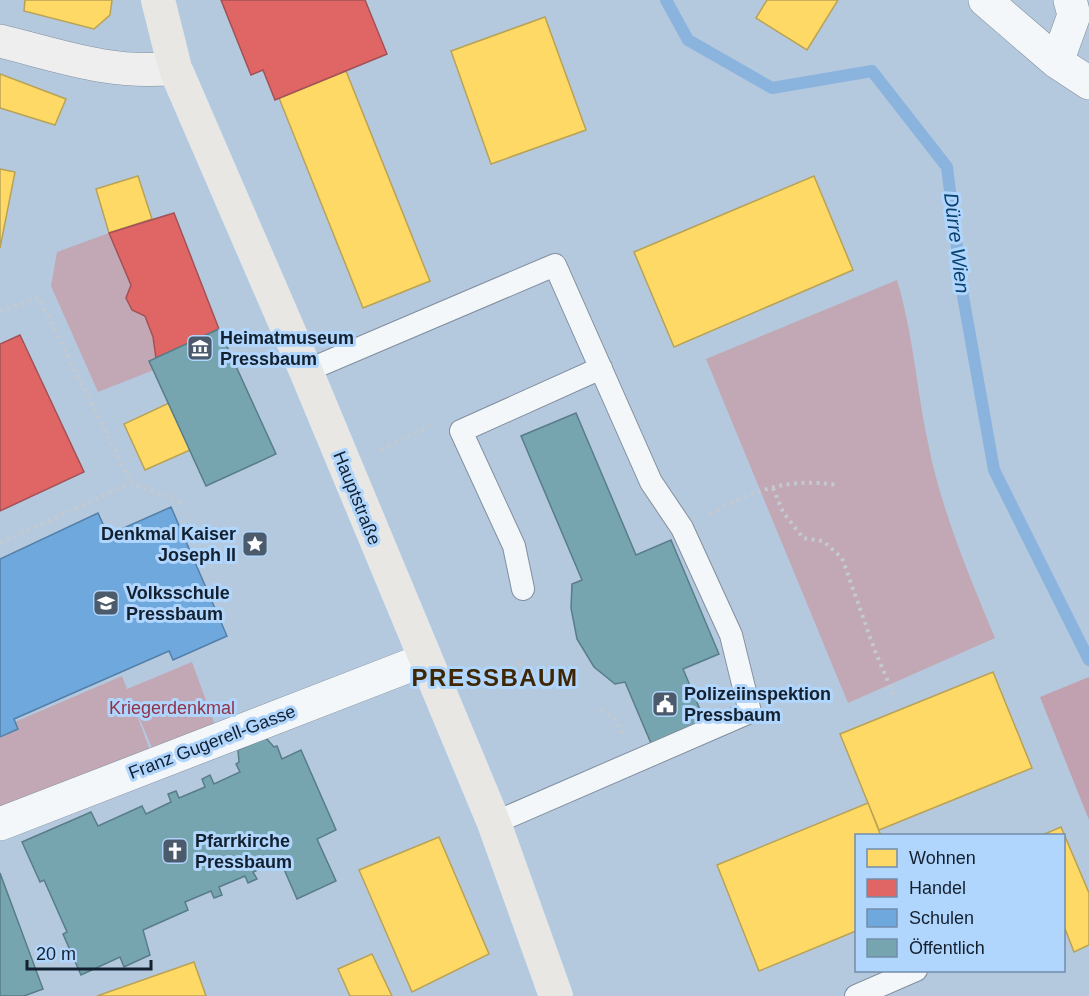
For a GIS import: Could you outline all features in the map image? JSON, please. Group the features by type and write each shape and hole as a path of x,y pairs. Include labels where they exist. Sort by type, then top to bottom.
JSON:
{"main road":[{"name":"Hauptstraße","path":"158,0 175,69 306,371 440,699 494,823 556,996"}],"street":[{"path":"985,0 1057,62 1089,83"},
{"path":"1057,62 1074,15 1070,0"},
{"path":"0,41 104,67 142,72 175,69"},
{"name":"Franz Gugerell-Gasse","path":"0,824 424,660"}],"lane":[{"path":"306,371 555,265 651,482 682,528 731,635 750,712 494,823"},
{"path":"523,589 514,546 461,431 601,368"},
{"path":"856,996 911,972"}],"path":[{"path":"0,311 39,298 131,483 184,503"},
{"path":"345,467 431,425 461,431"},
{"path":"742,497 810,481 837,485"},
{"path":"0,543 131,483"},
{"path":"773,488 783,512 803,538 823,541 842,558 875,651 895,698"},
{"path":"440,699 525,661"}],"green space":[{"path":"109,233 131,285 126,298 132,310 145,316 150,329 155,349 155,363 154,370 98,392 51,286 57,252"},
{"path":"897,280 911,339 927,438 939,489 965,564 995,638 848,703 706,359"},
{"name":"Kriegerdenkmal","path":"192,662 216,728 155,755 130,696 151,753 0,811 0,738 18,729 15,722 122,676 127,689"}],"shaded area":[{"path":"1089,677 1089,820 1040,697"}],"building: Wohnen":[{"path":"25,0 112,0 110,15 94,29 24,11"},
{"path":"767,0 838,0 807,50 756,18"},
{"path":"545,17 586,130 491,164 451,51"},
{"path":"346,71 430,281 363,308 279,98"},
{"path":"0,74 66,99 55,125 0,108"},
{"path":"0,169 15,172 0,248"},
{"path":"138,176 152,219 109,233 96,189"},
{"path":"814,176 853,270 674,347 634,252"},
{"path":"169,403 190,450 145,470 124,424"},
{"path":"993,672 1032,768 879,830 840,734"},
{"path":"868,803 880,834 855,834 855,931 759,971 717,865"},
{"path":"1061,827 1064,834 1045,834"},
{"path":"1065,836 1089,893 1089,945 1074,952 1065,929"},
{"path":"439,837 489,954 412,992 359,870"},
{"path":"372,954 392,996 350,996 338,969"},
{"path":"194,962 206,996 97,996"}],"building: Handel":[{"path":"221,0 365,0 387,54 275,100 263,70 251,75"},
{"path":"174,213 219,329 156,358 153,337 145,316 132,310 126,298 131,285 109,233"},
{"path":"20,335 84,472 0,511 0,344"}],"building: Schulen":[{"name":"Volksschule Pressbaum","path":"171,507 227,636 173,660 169,651 14,719 18,729 0,737 0,559 98,513 108,535"}],"building: Öffentlich":[{"path":"219,329 276,454 206,486 149,361"},
{"path":"576,413 636,555 671,540 719,654 683,669 707,726 653,748 625,682 615,684 594,667 577,639 571,608 572,584 582,580 521,436"},
{"name":"Pfarrkirche Pressbaum","path":"266,738 274,747 277,746 282,759 301,750 336,830 317,839 336,881 297,899 280,860 253,872 257,879 248,883 245,876 219,887 222,895 214,898 211,891 185,902 188,910 143,930 150,955 124,967 120,957 81,975 63,934 67,932 44,880 40,882 22,842 91,812 98,826 142,806 146,814 171,802 168,794 176,791 179,798 205,787 202,779 210,775 214,784 240,772 236,764 239,762 238,750"},
{"path":"0,873 43,989 24,996 0,996"}],"waterway":[{"name":"Dürre Wien","path":"666,0 688,40 772,88 872,71 947,167 963,296 994,470 1089,660"}],"place":[{"name":"Heimatmuseum Pressbaum","path":"200,348"},
{"name":"Denkmal Kaiser Joseph II","path":"255,544"},
{"name":"Volksschule Pressbaum","path":"106,603"},
{"name":"Polizeiinspektion Pressbaum","path":"665,704"},
{"name":"Pfarrkirche Pressbaum","path":"175,851"}],"district":[{"name":"PRESSBAUM","path":"495,677"}]}
